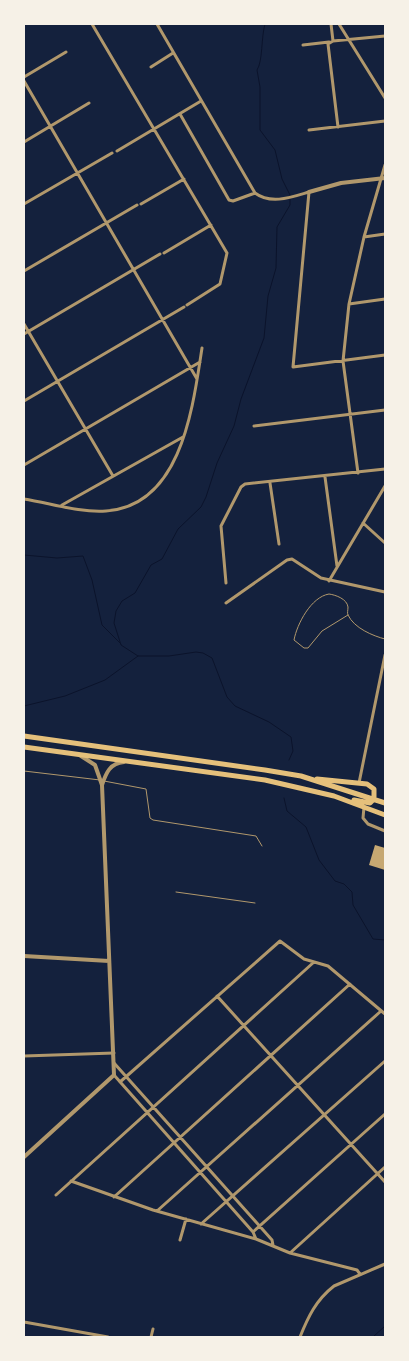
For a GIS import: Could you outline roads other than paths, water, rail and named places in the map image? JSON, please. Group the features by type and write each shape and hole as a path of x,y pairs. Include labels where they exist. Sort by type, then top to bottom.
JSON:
{"highway":[{"path":"24,736 359,783 371,786 374,789 372,801 364,806"},
{"path":"24,747 265,780 334,796 385,815"},
{"path":"300,776 372,801"},
{"path":"334,796 385,803"}],"street":[{"path":"24,401 220,284 227,253 92,24"},
{"path":"157,24 255,193 266,199 288,198 341,184 383,178"},
{"path":"331,24 332,42 327,47 338,127"},
{"path":"339,24 385,98"},
{"path":"303,45 385,36"},
{"path":"24,77 66,52"},
{"path":"151,67 173,53"},
{"path":"24,81 197,379"},
{"path":"117,151 201,101"},
{"path":"24,142 89,103"},
{"path":"180,114 229,200 233,201 255,193"},
{"path":"309,130 385,120"},
{"path":"24,204 112,153"},
{"path":"358,473 343,361 349,304 364,237 383,178 385,165"},
{"path":"24,271 184,179"},
{"path":"309,192 293,367 385,355"},
{"path":"24,334 211,225"},
{"path":"364,237 385,234"},
{"path":"349,304 385,299"},
{"path":"24,324 113,476"},
{"path":"24,499 106,511 120,509 144,500 163,479 183,436 193,402 202,348"},
{"path":"24,465 200,362"},
{"path":"254,426 385,410"},
{"path":"61,505 183,436"},
{"path":"226,582 221,532 222,521 241,487 245,484 270,483 385,469"},
{"path":"325,477 337,566"},
{"path":"270,483 279,544"},
{"path":"329,581 385,486"},
{"path":"363,523 385,543"},
{"path":"226,603 287,560 297,561 314,575 329,581 385,592"},
{"path":"359,783 385,655"},
{"path":"80,755 95,765 102,782 114,1075 253,1232 256,1240"},
{"path":"102,782 113,766 131,762"},
{"path":"364,806 363,818 366,822 385,831"},
{"path":"120,1082 277,943 282,942 300,957 328,966 385,1014"},
{"path":"24,956 109,961"},
{"path":"56,1194 314,962"},
{"path":"114,1197 350,984"},
{"path":"217,996 385,1182"},
{"path":"157,1211 381,1011"},
{"path":"24,1056 114,1053"},
{"path":"201,1224 385,1061"},
{"path":"114,1063 272,1240 274,1246"},
{"path":"24,1157 114,1075"},
{"path":"253,1232 385,1114"},
{"path":"290,1253 385,1167"},
{"path":"71,1181 114,1197 256,1240 290,1253 357,1270 360,1274"},
{"path":"180,1240 186,1219"},
{"path":"300,1337 307,1319 323,1296 334,1286 385,1264"},
{"path":"24,1322 108,1337"},
{"path":"151,1337 153,1329"}],"lane":[{"path":"348,615 322,631 308,648 304,648 294,640 310,606 325,594 334,595 344,600 348,605 348,615 370,635 385,639"},
{"path":"24,771 146,789 151,819 256,836 262,846"},
{"path":"176,892 255,903"}],"waterway":[{"path":"265,24 257,70 260,87 260,130 275,150 282,179 290,195"},
{"path":"289,760 293,751 291,737 269,722 235,706 227,697 212,658 203,653 196,652 169,656 138,656 121,645 114,623 116,611 122,601 135,593 151,565 162,559 178,529 201,507 206,497 217,463 234,426 241,399 264,338 268,296 276,268 277,227 290,205 290,199"},
{"path":"24,555 57,558 83,556 92,580 102,625 121,644"},
{"path":"24,706 65,696 105,680 138,656"},
{"path":"284,798 287,811 306,827 319,860 335,881 344,884 352,892 353,905 373,939 385,940"},
{"path":"373,1337 385,1326"}]}
